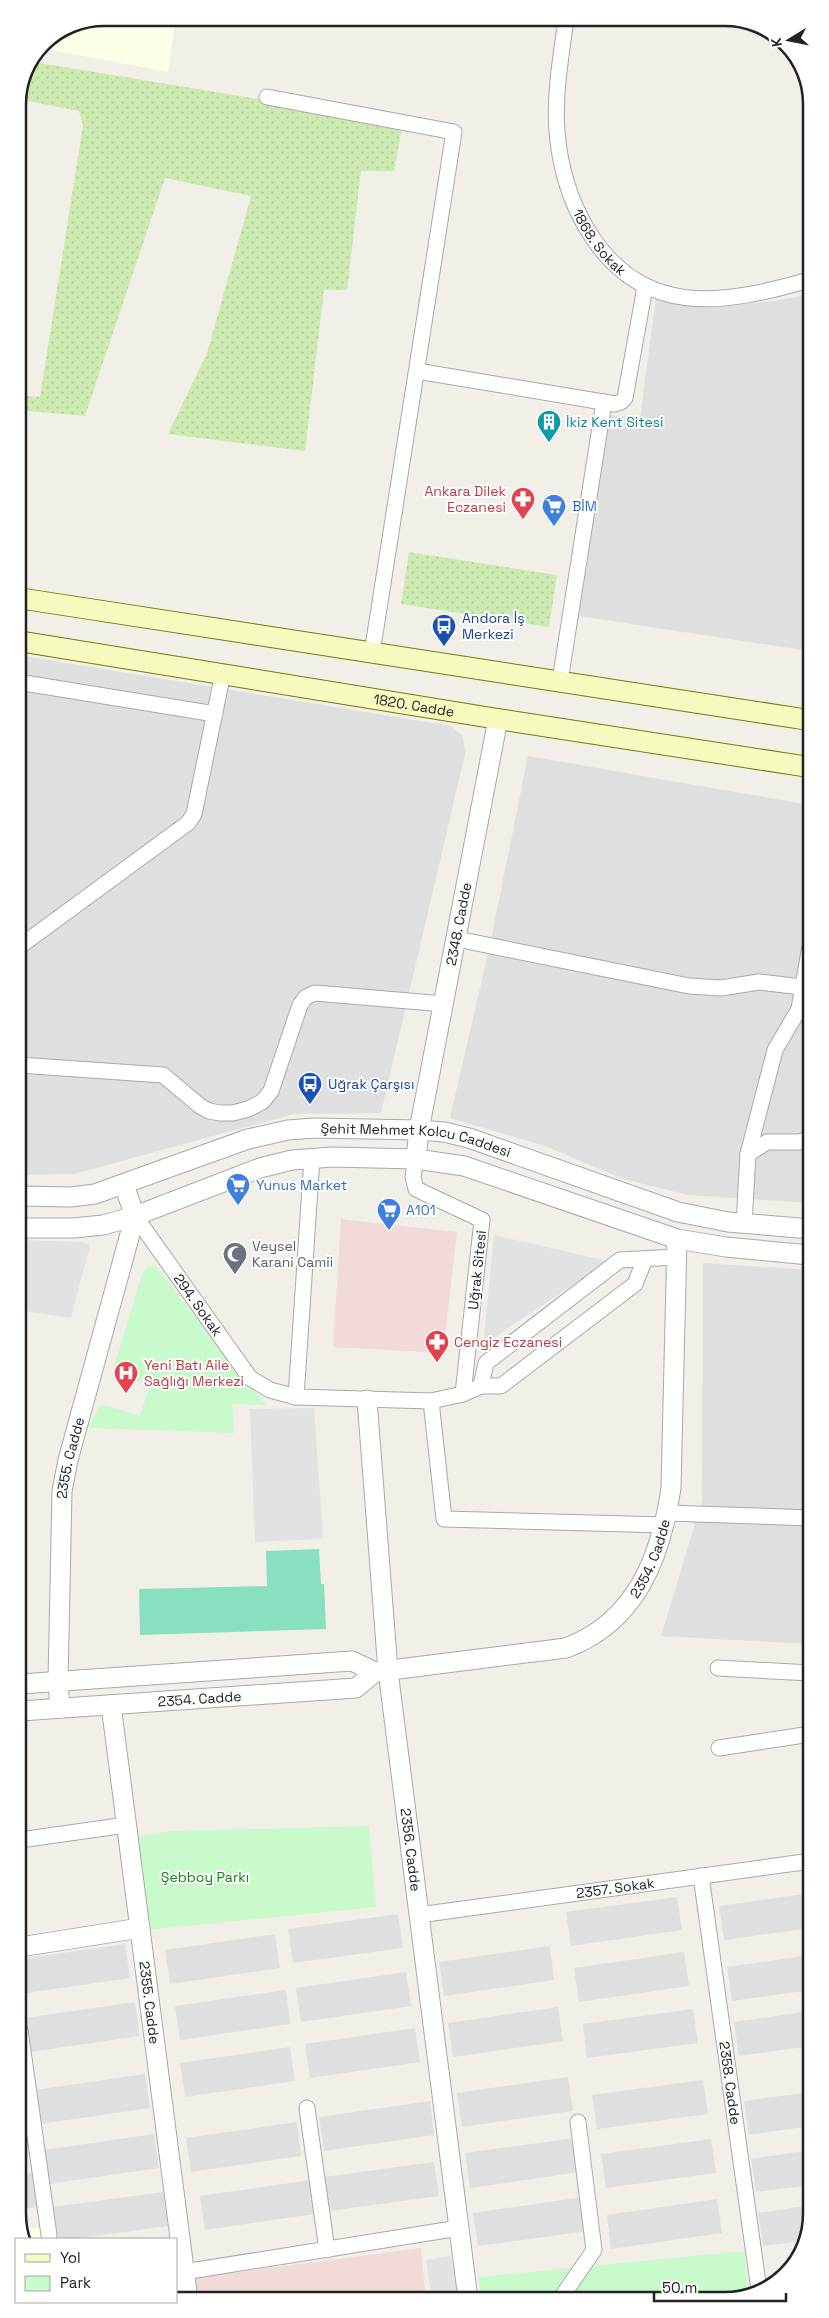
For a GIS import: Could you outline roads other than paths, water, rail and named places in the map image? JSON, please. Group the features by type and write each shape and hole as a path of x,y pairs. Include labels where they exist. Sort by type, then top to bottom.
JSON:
{"main road":[{"path":"26,599 803,719"},
{"name":"1820. Cadde","path":"26,642 223,673 498,720 803,766"}],"street":[{"name":"1868. Sokak","path":"565,26 557,104 558,141 567,188 577,212 592,238 609,259 626,275 645,287 685,298 713,298 774,290 803,282"},
{"path":"267,98 454,132 372,653"},
{"path":"417,371 616,404 625,398 645,287"},
{"path":"560,682 604,402"},
{"path":"26,942 188,823 194,814 223,673"},
{"path":"26,683 215,714"},
{"name":"2348. Cadde","path":"416,1159 419,1130 498,720"},
{"path":"457,939 689,986 721,988 759,982 803,987"},
{"path":"26,1065 163,1075 209,1111 233,1113 248,1109 262,1102 271,1092 300,1005 306,997 315,993 444,1004"},
{"path":"744,1224 748,1154 774,1050 803,1010"},
{"name":"Şehit Mehmet Kolcu Caddesi","path":"26,1196 71,1197 95,1194 248,1139 288,1130 330,1128 419,1130 444,1132 469,1138 678,1212 744,1224 803,1228"},
{"path":"748,1154 768,1142 803,1141"},
{"path":"296,1397 312,1158"},
{"name":"Şehit Mehmet Kolcu Caddesi","path":"26,1228 74,1228 103,1225 134,1216 260,1168 312,1158 416,1159 464,1166 677,1248 726,1247 803,1254"},
{"name":"Uğrak Sitesi","path":"416,1159 413,1177 416,1189 482,1220 463,1394"},
{"path":"145,1177 156,1208"},
{"path":"124,1185 134,1216"},
{"name":"294. Sokak","path":"134,1216 250,1378 270,1390 296,1397 431,1401 463,1394 481,1386 501,1386 635,1284 645,1259"},
{"name":"2355. Cadde","path":"60,1708 58,1682 64,1476 134,1216"},
{"path":"481,1386 486,1363 620,1260 645,1259 677,1248"},
{"name":"2354. Cadde","path":"26,1684 352,1661 381,1671 566,1648 582,1642 608,1624 634,1596 656,1554 666,1519 671,1488 677,1248"},
{"name":"2356. Cadde","path":"367,1400 381,1671 419,1916 467,2292"},
{"path":"431,1401 444,1519 803,1518"},
{"path":"718,1668 803,1673"},
{"name":"2354. Cadde","path":"26,1711 356,1688 381,1671"},
{"name":"2355. Cadde","path":"111,1705 187,2292"},
{"path":"719,1748 803,1735"},
{"path":"26,1839 126,1825"},
{"name":"2357. Sokak","path":"419,1916 803,1862"},
{"name":"2358. Cadde","path":"701,1876 758,2284"},
{"path":"26,1946 140,1928"},
{"path":"26,2072 49,2235"},
{"path":"307,2108 327,2250"},
{"path":"565,2292 594,2250 578,2122"},
{"path":"184,2272 459,2228"}],"place":[{"name":"İkiz Kent Sitesi","path":"549,443"},
{"name":"Ankara Dilek Eczanesi","path":"523,520"},
{"name":"BİM","path":"554,527"},
{"name":"Andora İş Merkezi","path":"444,647"},
{"name":"Uğrak Çarşısı","path":"310,1105"},
{"name":"Yunus Market","path":"238,1206"},
{"name":"A101","path":"389,1231"},
{"name":"Veysel Karani Camii","path":"235,1275"},
{"name":"Cengiz Eczanesi","path":"437,1363"},
{"name":"Yeni Batı Aile Sağlığı Merkezi","path":"126,1394"}],"park label":[{"name":"Şebboy Parkı","path":"205,1877"}]}
